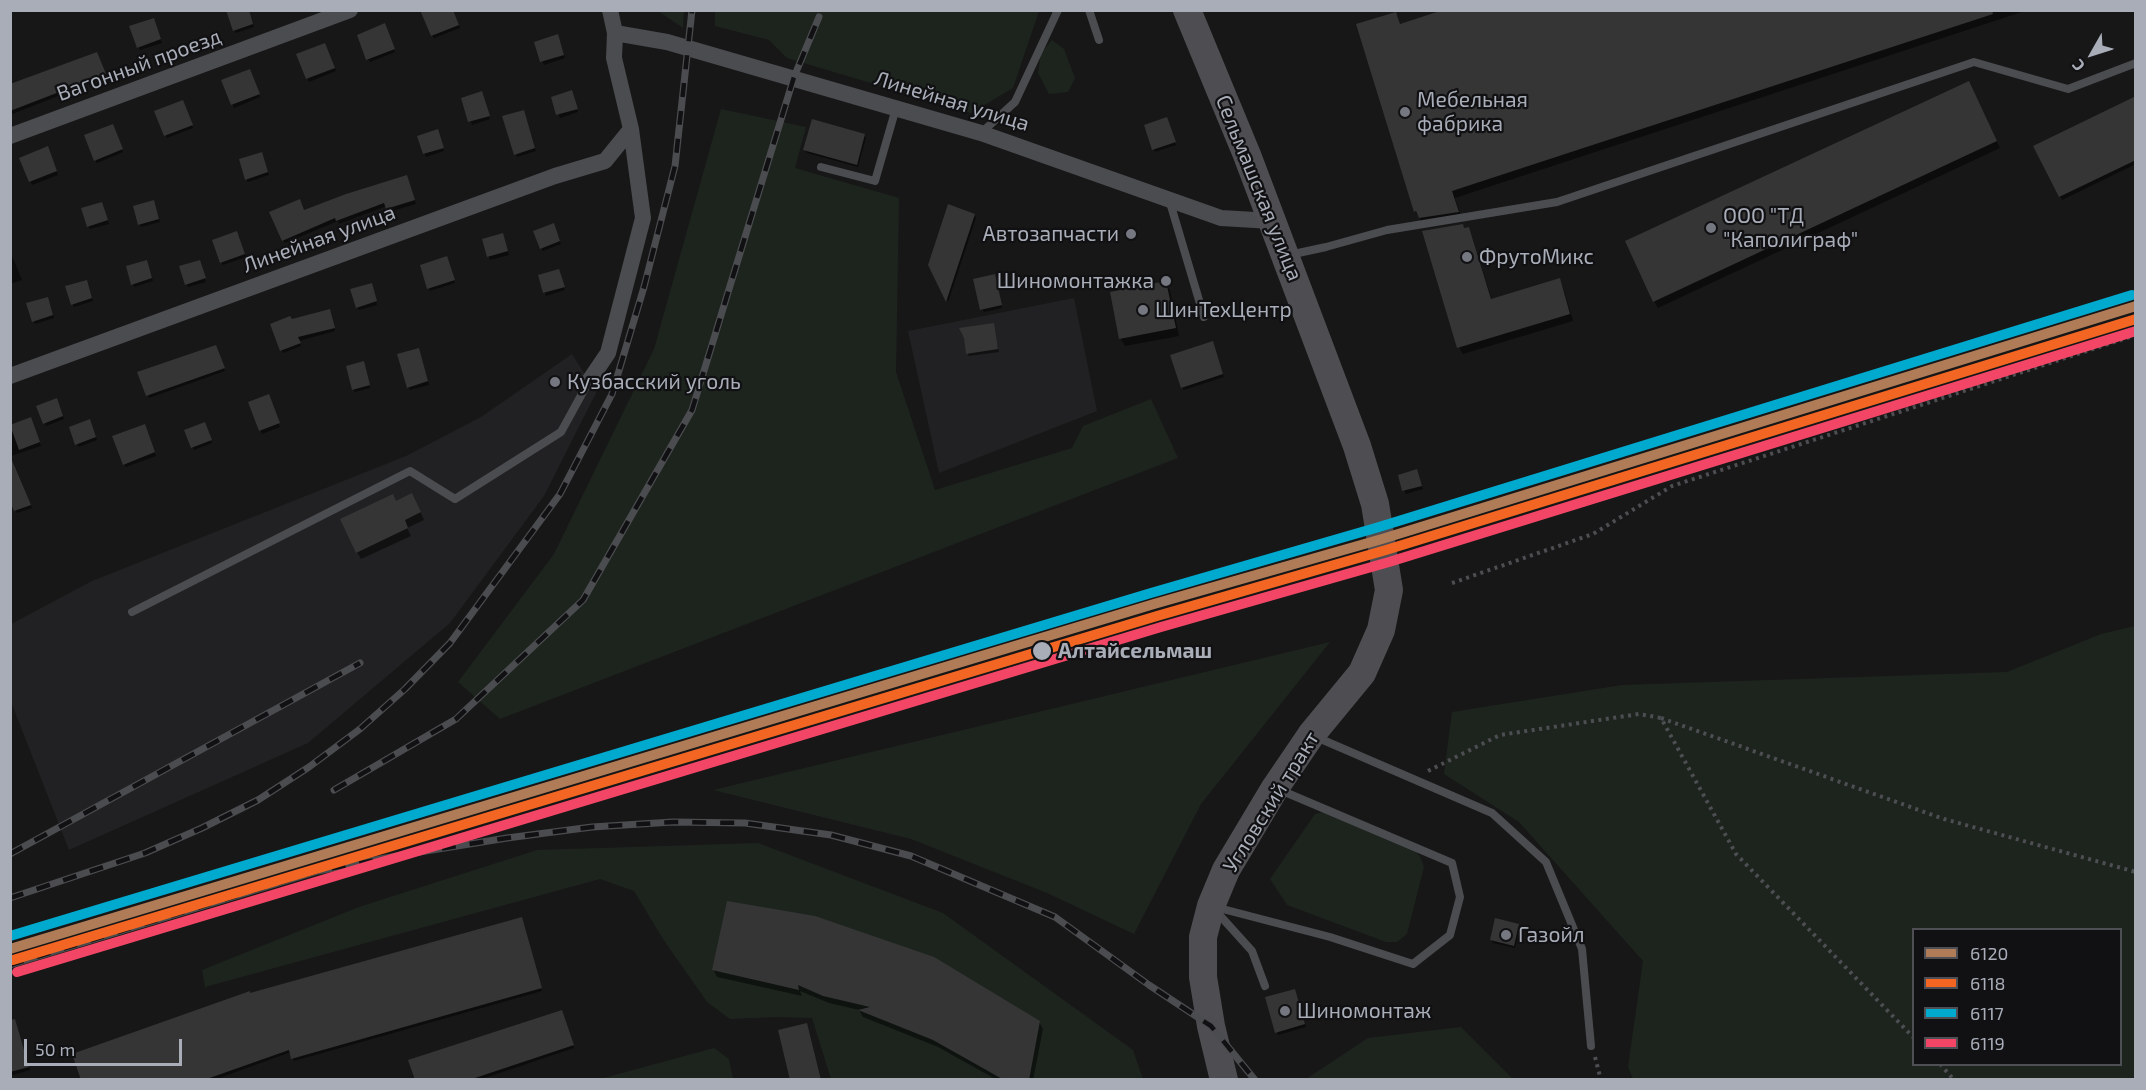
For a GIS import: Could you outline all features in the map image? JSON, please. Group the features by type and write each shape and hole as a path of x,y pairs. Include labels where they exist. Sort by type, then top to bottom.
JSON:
{"highway":[{"name":"Сельмашская улица","path":"1187,10 1286,256 1357,447 1375,504 1382,539"},
{"name":"Угловский тракт","path":"1224,1080 1210,1026 1203,977 1203,937 1211,906 1226,870 1275,788 1311,735 1362,673 1381,630 1389,590 1382,539"}],"street":[{"name":"Вагонный проезд","path":"10,136 350,10"},
{"path":"589,381 608,353 644,218 631,129 614,58 615,33 610,10"},
{"name":"Линейная улица","path":"615,33 667,42 981,133 1221,218 1272,221"},
{"name":"Линейная улица","path":"10,376 544,180 604,161 631,129"}],"lane":[{"path":"981,133 1015,102 1058,10"},
{"path":"1089,10 1099,40"},
{"path":"1286,256 1326,248 1387,230 1557,202 1974,62 2068,89 2136,63"},
{"path":"821,167 875,181 896,108"},
{"path":"1169,199 1204,317"},
{"path":"132,612 410,471 455,499 561,432 589,381"},
{"path":"1311,735 1492,813 1546,862 1582,949 1591,1046"},
{"path":"1211,906 1330,937 1413,964 1450,935 1460,897 1452,863 1275,788"},
{"path":"1211,906 1252,951 1265,986"}],"path":[{"path":"1452,583 1593,534 1672,486 2136,335"},
{"path":"1411,779 1500,735 1639,714 1661,718 1944,819 2136,872"},
{"path":"1661,718 1736,854 1912,1036"},
{"path":"1591,1046 1602,1080"},
{"path":"1941,1066 1954,1080"}],"shaded area":[{"path":"1039,10 1013,88 971,113 787,58 769,40 715,26 715,11"},
{"path":"658,11 684,11 683,28"},
{"path":"1052,40 1064,49 1075,78 1068,92 1049,94 1038,73 1041,53"},
{"path":"721,109 806,127 795,168 899,198 896,372 935,490 1072,448 1083,426 1151,399 1178,458 500,719 458,682 554,554 654,349"},
{"path":"1074,298 1097,411 939,473 908,331"},
{"path":"572,354 589,381 600,385 544,496 450,623 308,743 69,850 11,702 11,624 92,581 406,456 481,417"},
{"path":"2135,626 2135,1079 1633,1079 1628,1067 1643,961 1519,822 1444,774 1452,712 1622,685 2007,672 2101,634"},
{"path":"1330,642 1201,804 1134,934 1047,893 911,839 713,790"},
{"path":"1324,812 1414,849 1420,857 1424,867 1407,934 1397,942 1386,942 1287,905 1270,879 1315,814"},
{"path":"758,843 943,913 1133,1050 1143,1079 831,1079 812,1018 730,1019 707,1002 663,939 634,891 600,879 205,987 202,970 359,907 537,850"},
{"path":"1461,1027 1512,1078 1517,1079 1306,1079 1368,1038"},
{"path":"714,1048 729,1059 733,1079 600,1079"}],"building":[{"path":"226,10 249,10 253,24 233,31"},
{"path":"420,10 453,10 459,25 431,36"},
{"path":"1443,10 1992,10 1993,14 1452,191 1459,212 1419,218 1416,211 1414,212 1356,24 1396,12 1400,24"},
{"path":"154,18 161,39 137,48 129,26"},
{"path":"385,23 395,49 366,60 357,35"},
{"path":"558,34 564,55 540,62 534,42"},
{"path":"325,43 335,68 306,79 296,54"},
{"path":"97,52 106,74 10,111 10,84"},
{"path":"250,69 260,94 231,105 221,80"},
{"path":"1969,81 1997,141 1653,302 1625,241"},
{"path":"572,90 578,109 556,115 551,97"},
{"path":"482,91 490,116 468,122 461,98"},
{"path":"2136,96 2136,160 2059,197 2033,146"},
{"path":"183,100 193,125 164,136 154,111"},
{"path":"524,110 535,148 514,155 502,116"},
{"path":"1167,117 1176,142 1152,150 1144,125"},
{"path":"812,119 865,134 857,165 803,150"},
{"path":"113,124 123,149 94,161 84,135"},
{"path":"438,129 444,148 423,154 417,136"},
{"path":"48,146 57,171 29,182 19,158"},
{"path":"262,152 268,172 245,180 239,159"},
{"path":"407,175 415,200 386,209 384,203 336,221 335,218 282,241 269,212 300,199 304,210"},
{"path":"154,200 159,219 138,225 133,206"},
{"path":"102,202 108,220 87,227 81,208"},
{"path":"948,204 975,214 946,302 928,265"},
{"path":"554,223 560,241 540,249 533,231"},
{"path":"1463,224 1464,228 1469,227 1491,299 1560,278 1570,314 1457,348 1422,231"},
{"path":"237,231 245,254 220,263 212,240"},
{"path":"503,233 508,251 487,257 482,239"},
{"path":"447,256 455,280 427,289 420,265"},
{"path":"147,260 152,278 131,285 126,266"},
{"path":"200,260 206,278 185,285 179,266"},
{"path":"559,269 565,287 543,293 538,275"},
{"path":"995,274 1002,305 980,310 973,279"},
{"path":"87,280 92,298 71,305 65,286"},
{"name":"ШинТехЦентр","path":"1166,281 1176,328 1119,339 1110,292"},
{"path":"372,283 377,301 356,308 350,289"},
{"path":"48,297 53,315 32,322 26,303"},
{"path":"330,309 335,328 298,337 301,343 280,351 270,324 290,316 292,319"},
{"path":"994,323 998,349 966,354 964,338 959,328"},
{"path":"1213,341 1223,374 1181,388 1170,355"},
{"path":"216,345 225,368 146,396 137,372"},
{"path":"419,348 428,381 407,388 397,354"},
{"path":"364,361 370,385 352,390 346,366"},
{"path":"269,394 280,423 259,431 248,402"},
{"path":"57,398 63,416 43,424 36,406"},
{"path":"31,417 40,442 19,450 10,425"},
{"path":"90,419 96,437 75,445 69,427"},
{"path":"205,422 212,440 191,448 184,430"},
{"path":"145,424 155,452 123,465 112,436"},
{"path":"10,455 31,505 14,511 10,502"},
{"path":"1417,469 1422,486 1402,491 1398,475"},
{"path":"412,493 421,512 405,520 408,528 356,553 340,519 393,494 396,501"},
{"path":"727,901 815,916 934,957 1040,1021 1029,1080 1004,1080 933,1040 858,1010 870,1007 823,996 798,985 799,990 712,970"},
{"path":"522,917 542,988 291,1059 289,1050 204,1080 81,1080 72,1054 250,991 250,993"},
{"path":"1495,918 1519,924 1514,946 1490,940"},
{"name":"Шиномонтаж","path":"1295,989 1305,1024 1275,1033 1265,997"},
{"path":"562,1010 574,1045 469,1080 415,1080 408,1060"},
{"path":"15,1019 29,1067 10,1072 10,1020"},
{"path":"807,1023 821,1080 790,1080 778,1030"}],"railway":[{"path":"10,898 145,853 258,800 309,767 360,729 405,689 450,643 560,494 612,394 644,287 675,166 692,10"},
{"path":"334,790 456,719 583,600 692,410 794,77 819,17"},
{"path":"10,854 360,663"},
{"path":"10,965 318,871 407,854 592,827 673,822 745,823 831,835 911,856 1055,917 1149,985 1211,1026 1255,1080"}],"transit line":[{"name":"6117","path":"10,936 1151,593 1379,527 2132,295"},
{"name":"6120","path":"10,949 1154,604 1382,539 2136,306"},
{"name":"6118","path":"13,960 1157,616 1386,550 2136,319"},
{"name":"6119","path":"17,972 1161,627 1389,562 2136,331"}],"place":[{"name":"Мебельная фабрика","path":"1405,112"},
{"name":"ООО \"ТД \"Каполиграф\"","path":"1711,228"},
{"name":"Автозапчасти","path":"1131,234"},
{"name":"ФрутоМикс","path":"1467,257"},
{"name":"Шиномонтажка","path":"1166,281"},
{"name":"ШинТехЦентр","path":"1143,310"},
{"name":"Кузбасский уголь","path":"555,382"},
{"name":"Алтайсельмаш","path":"1042,651"},
{"name":"Газойл","path":"1506,935"},
{"name":"Шиномонтаж","path":"1285,1011"}]}
